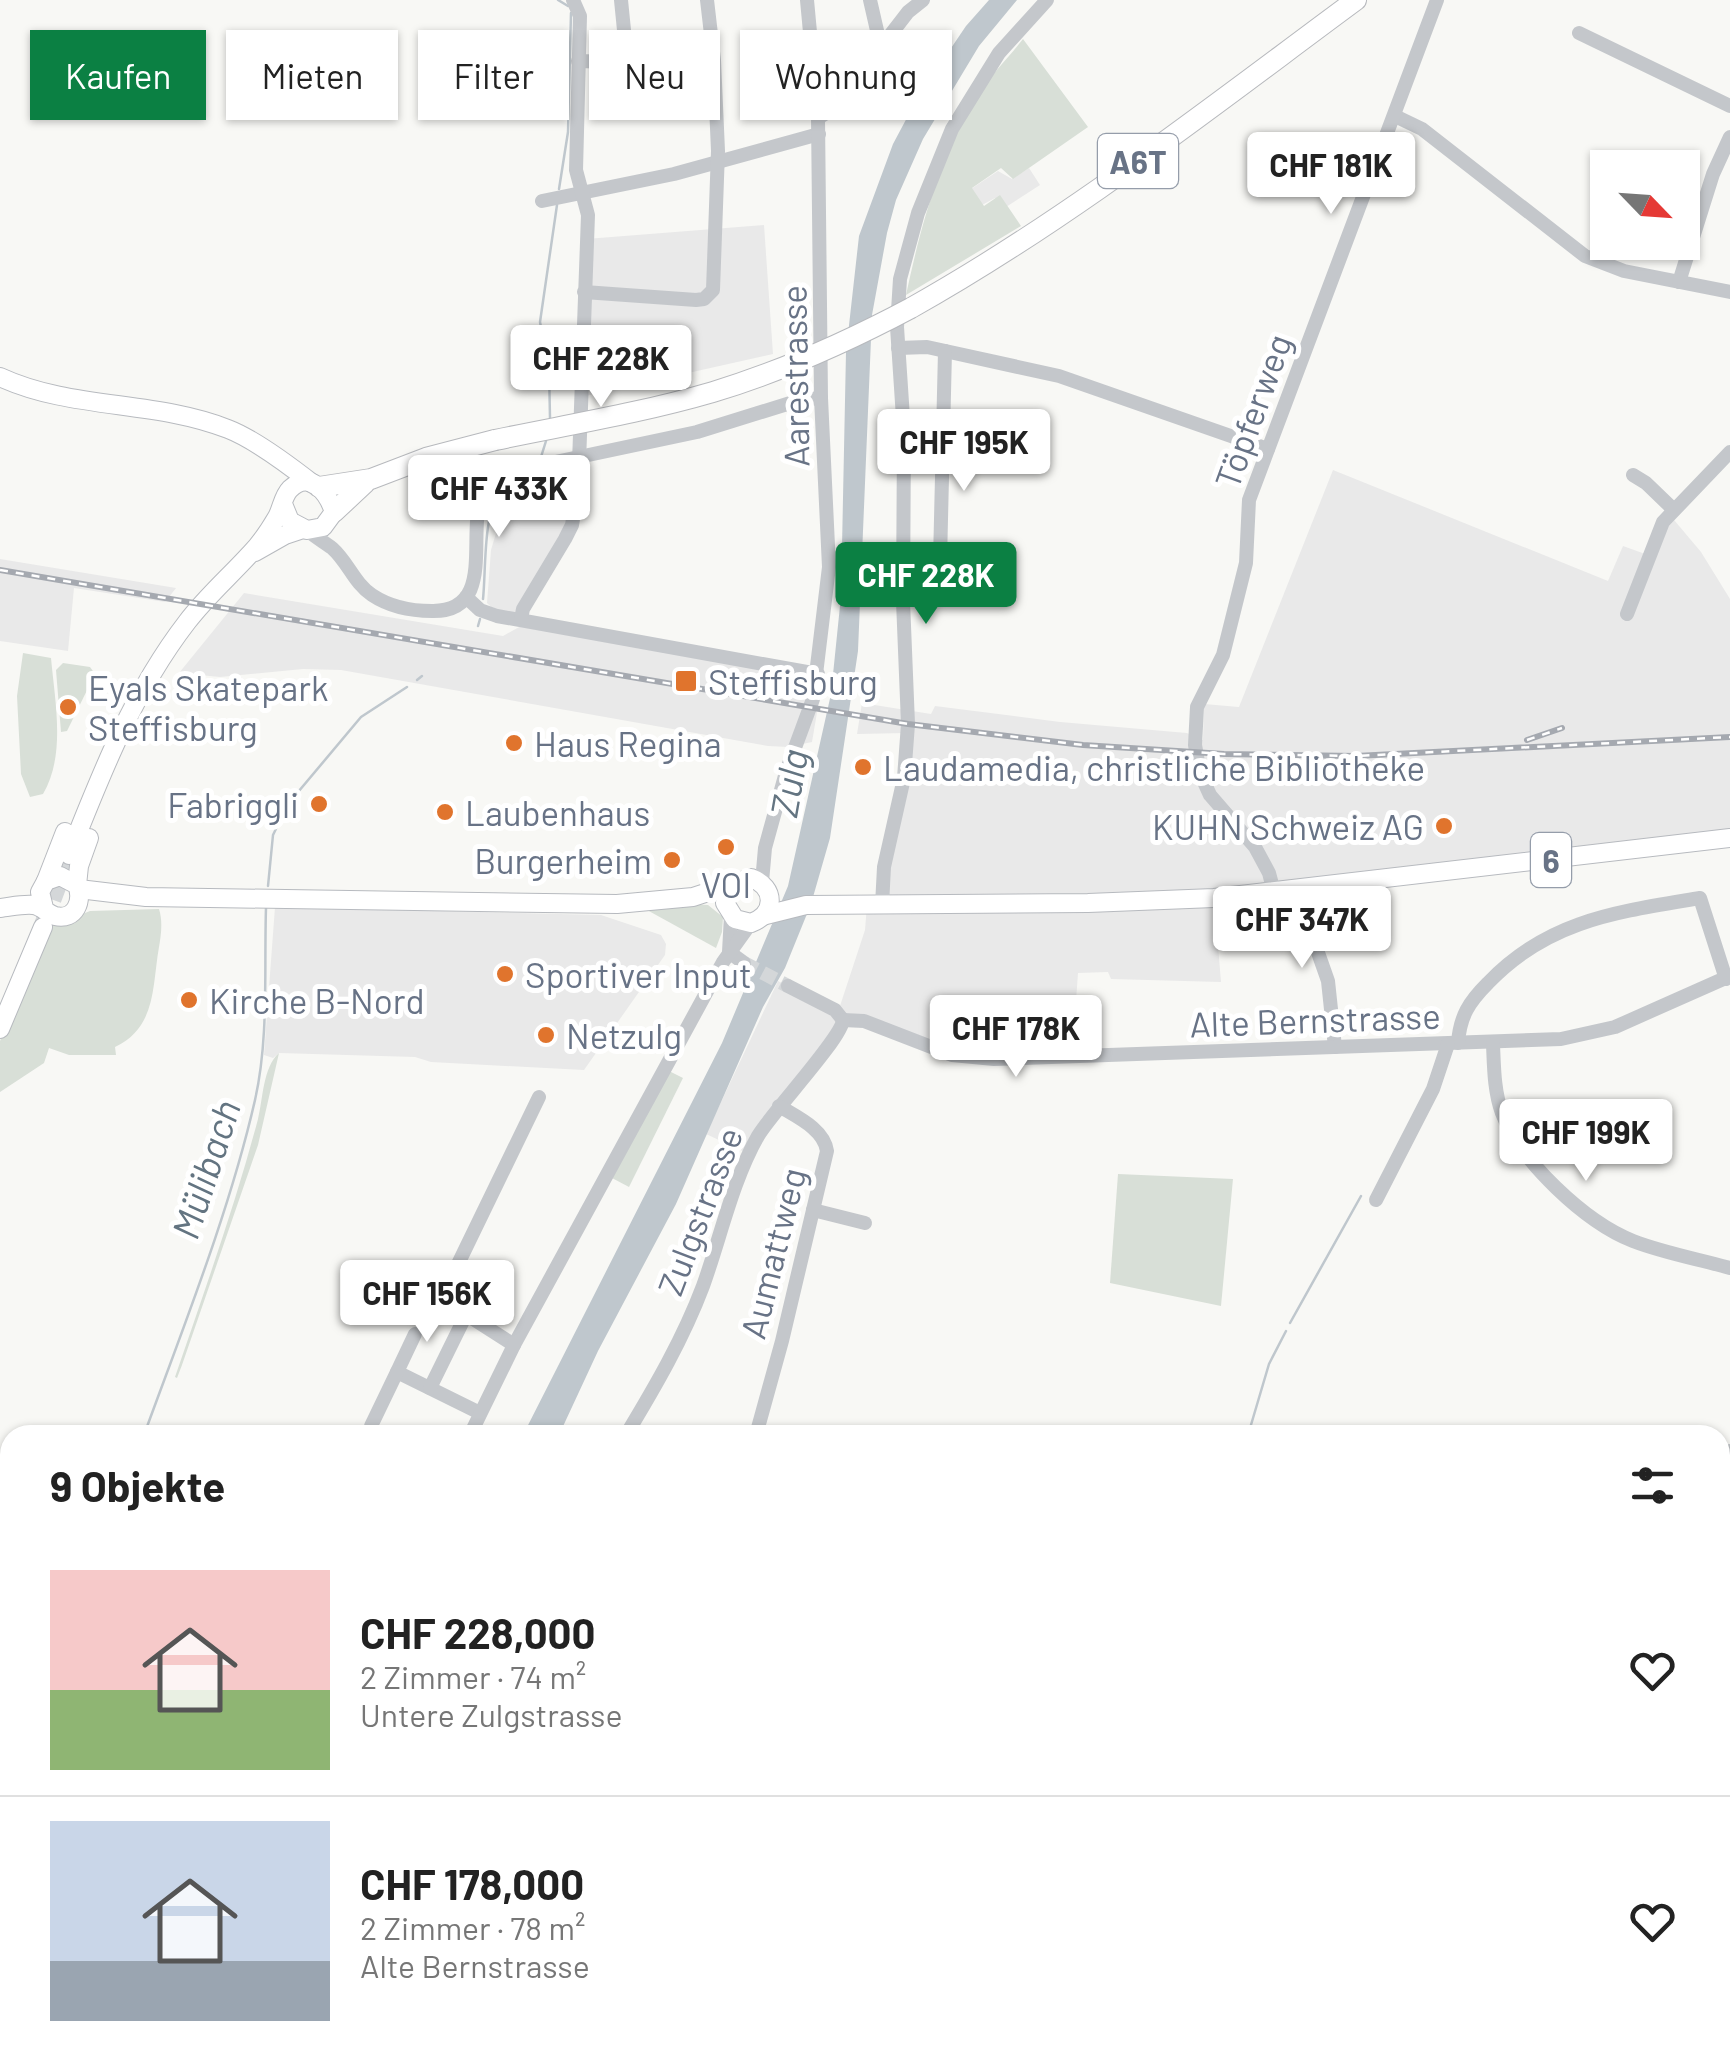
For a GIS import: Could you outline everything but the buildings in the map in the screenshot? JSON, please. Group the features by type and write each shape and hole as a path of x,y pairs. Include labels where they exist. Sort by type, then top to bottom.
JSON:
{"highway":[{"name":"A6T","path":"316,486 371,478 494,440 658,406 742,382 820,353 911,308 1067,211 1356,0"},
{"name":"A6T","path":"332,515 371,478"}],"main road":[{"path":"0,377 39,391 214,424 243,436 326,491 332,515 318,529 305,530 250,554"},
{"path":"269,455 284,482 290,522 305,530"},
{"path":"0,1029 43,918 40,900 44,885 92,768 131,687 170,630 250,554 297,485 316,486"},
{"path":"69,855 141,693 174,639 215,588"},
{"path":"0,908 28,905 43,918 61,916 78,893 82,855 130,737 215,588"},
{"name":"6","path":"766,903 1111,903 1296,890 1730,838"},
{"path":"0,898 60,876 78,893 146,897 610,904 693,897 752,878 766,903 740,922 728,912 693,897"},
{"path":"728,912 725,899 735,882"}],"street":[{"path":"521,619 523,608 572,525 579,457 588,216 576,170 580,16 573,0"},
{"path":"578,62 614,62 622,58 626,50 621,0"},
{"path":"584,292 696,300 709,295 715,282 718,162 707,0"},
{"name":"Aarestrasse","path":"807,0 810,30"},
{"path":"870,0 876,30"},
{"path":"894,30 923,0"},
{"path":"882,905 883,878 900,806 907,734 904,433 898,299 907,246 943,148 974,90 990,65 1047,0"},
{"name":"Töpferweg","path":"1274,892 1260,855 1210,794 1196,760 1197,707 1223,655 1248,554 1248,500 1437,0"},
{"path":"1580,33 1730,106"},
{"path":"1396,116 1422,129 1585,256 1624,271 1730,292"},
{"name":"Aarestrasse","path":"765,848 794,746 808,718 818,674 830,568 821,398 818,120"},
{"path":"542,201 583,195 819,134"},
{"path":"1678,282 1712,174 1730,137"},
{"path":"898,348 916,345 1072,380 1268,449"},
{"path":"903,567 932,568 940,561 945,351"},
{"path":"305,530 334,550 354,579 387,603 413,610 441,611 466,597 475,576 482,497 501,477 698,432 800,400 821,398"},
{"path":"1627,614 1652,544 1673,509 1730,452"},
{"path":"1633,475 1673,509"},
{"path":"332,515 334,550"},
{"path":"466,597 488,614 818,674"},
{"path":"735,882 765,848"},
{"path":"475,1425 514,1345 730,952 766,903 765,848"},
{"path":"1296,890 1328,981 1335,1048"},
{"path":"1376,1200 1433,1089 1464,1012 1510,961 1550,934 1634,909 1700,898 1728,978"},
{"path":"728,912 727,944 730,952 744,962"},
{"name":"Alte Bernstrasse","path":"788,986 835,1010 842,1020 864,1021 931,1048 978,1058 1561,1040 1602,1031 1728,978"},
{"name":"Zulgstrasse","path":"632,1425 691,1315 756,1140 840,1033 842,1020"},
{"path":"1493,1044 1495,1084 1510,1131 1575,1204 1630,1240 1730,1268"},
{"path":"514,1345 447,1302 443,1295 539,1097"},
{"name":"Aumattweg","path":"759,1425 826,1156 826,1143 810,1126 779,1106"},
{"path":"814,1210 865,1223"},
{"path":"430,1388 462,1322"},
{"path":"371,1425 415,1334"},
{"path":"397,1372 480,1414"}],"shaded area":[{"path":"989,0 1017,0 979,46 952,91 952,47"},
{"path":"1023,39 1088,127 1013,179 1001,168 972,188 984,206 1000,195 1021,226 906,295 925,216 953,140 979,93"},
{"path":"906,120 934,120 896,200 872,315 858,651 830,838 811,904 785,968 763,1007 676,1204 564,1425 528,1425 722,1043 788,886 831,694 841,596 846,352 859,236"},
{"path":"1029,168 1040,185 1003,209 995,198 982,205 971,189 998,171 1012,179"},
{"path":"764,225 773,354 581,397 586,239"},
{"path":"573,468 574,504 567,526 515,615 491,607 487,603 491,550 504,506 543,469"},
{"path":"1333,470 1608,581 1623,546 1648,555 1669,514 1701,552 1730,599 1730,838 1214,898 1221,982 1111,979 1108,972 1078,973 1072,1057 994,1059 843,1020 749,1154 706,1134 778,981 838,1012 865,930 867,905 882,904 906,733 857,734 862,703 931,714 935,706 1187,733 1203,740 1204,704 1239,707"},
{"path":"0,559 176,588 165,602 74,588 68,651 0,641"},
{"path":"244,593 503,636 530,621 810,668 820,695 812,742 768,746 341,670 303,669 220,677 179,673"},
{"path":"23,653 51,658 56,710 57,745 50,779 43,794 30,797 21,774 17,696"},
{"name":"Eyals Skatepark Steffisburg","path":"63,663 90,667 95,674 67,731 61,732 56,670"},
{"path":"708,905 723,917 716,948 647,910"},
{"path":"275,907 601,915 661,935 666,944 665,955 584,1070 431,1062 415,1057 279,1053 273,1058 264,1055"},
{"path":"159,909 161,933 150,1004 139,1028 115,1047 116,1055 69,1055 49,1048 44,1063 0,1092 0,1041 50,925 74,923 90,911"},
{"path":"279,1053 258,1145 177,1378 249,1152 267,1075"},
{"path":"669,1071 683,1078 629,1187 612,1178"},
{"path":"1118,1174 1233,1179 1221,1306 1110,1283"}],"waterway":[{"name":"Mülibach","path":"558,0 568,6"},
{"name":"Mülibach","path":"559,189 568,132 571,13"},
{"name":"Mülibach","path":"550,418 549,368 540,322 557,205"},
{"name":"Mülibach","path":"541,457 546,441"},
{"name":"Mülibach","path":"483,599 488,529 494,503 506,487 534,473"},
{"name":"Mülibach","path":"478,626 480,619"},
{"name":"Mülibach","path":"417,680 422,676"},
{"name":"Mülibach","path":"268,886 273,835 288,804 361,717 407,687"},
{"name":"Mülibach","path":"148,1425 219,1226 255,1100 264,1029 266,908"},
{"path":"1290,1323 1361,1196"},
{"path":"1251,1425 1269,1364 1286,1331"}],"tunnel":[{"path":"43,925 69,855"},
{"path":"744,963 788,986"}],"railway":[{"path":"0,570 908,724 1083,745 1224,754 1356,756 1730,737"},
{"path":"1527,740 1562,728"}],"place":[{"name":"Steffisburg","path":"686,681"},
{"name":"Eyals Skatepark Steffisburg","path":"68,707"},
{"name":"Haus Regina","path":"514,743"},
{"name":"Laudamedia, christliche Bibliotheke","path":"863,767"},
{"name":"Fabriggli","path":"319,804"},
{"name":"Laubenhaus","path":"445,812"},
{"name":"KUHN Schweiz AG","path":"1444,826"},
{"name":"VOI","path":"726,847"},
{"name":"Burgerheim","path":"672,860"},
{"name":"Sportiver Input","path":"505,974"},
{"name":"Kirche B-Nord","path":"189,1000"},
{"name":"Netzulg","path":"546,1035"}],"water label":[{"name":"Zulg","path":"788,783"}]}
